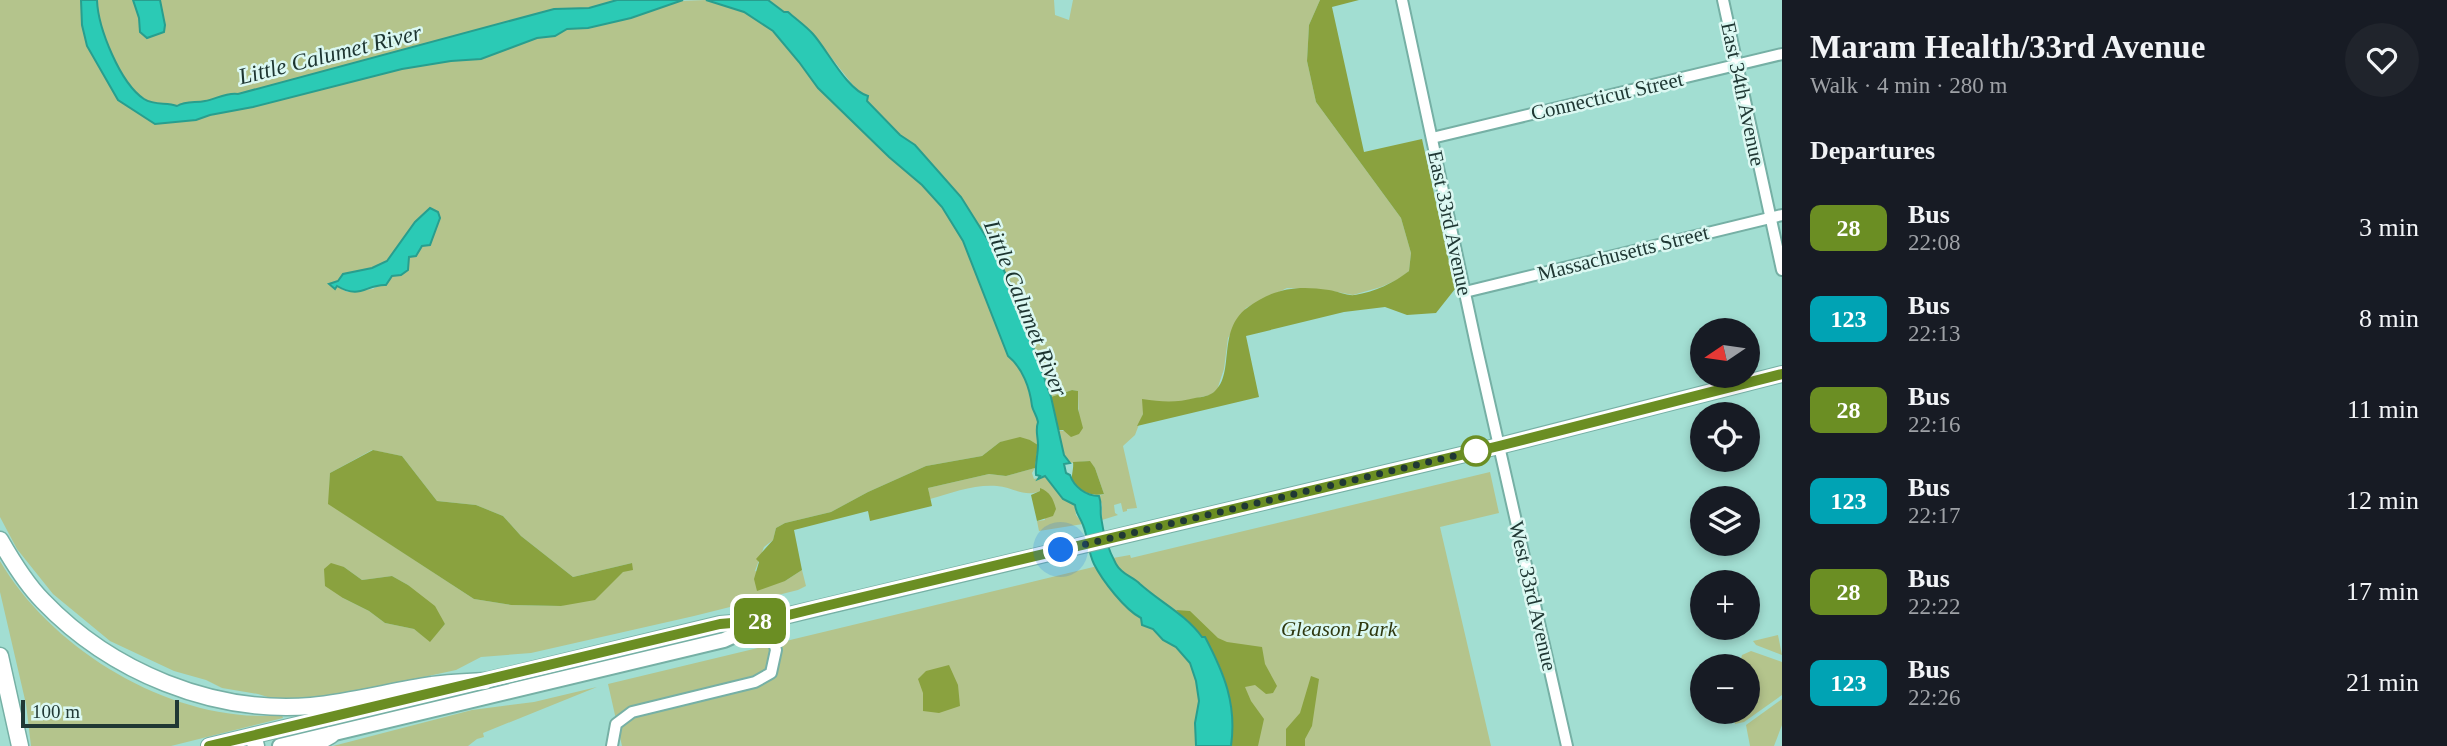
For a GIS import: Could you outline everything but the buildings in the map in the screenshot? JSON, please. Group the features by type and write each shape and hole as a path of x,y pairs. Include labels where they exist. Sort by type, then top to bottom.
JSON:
{"highway":[{"path":"0,540 41,600 79,635 127,666 181,690 225,701 284,707 313,706 435,685 485,681"},
{"path":"0,656 20,746"},
{"path":"312,746 331,736"}],"main road":[{"path":"209,746 255,741 720,624 768,620 1499,446 1782,374"},
{"path":"281,746 724,640 768,620"}],"street":[{"name":"East 33rd Avenue","path":"1402,0 1499,446"},
{"name":"East 34th Avenue","path":"1723,0 1776,216 1782,271"},
{"name":"Connecticut Street","path":"1432,138 1782,54"},
{"name":"Massachusetts Street","path":"1465,292 1776,216"},
{"name":"West 33rd Avenue","path":"1499,446 1567,746"},
{"path":"612,746 616,724 632,712 755,682 771,673 776,650 768,620"}],"green space":[{"path":"0,0 81,0 82,25 87,46 118,100 155,124 196,120 402,69 481,59 537,38 555,36 567,29 588,28 631,18 680,1 706,0 744,12 773,31 818,88 942,207 963,241 1008,356 1024,379 1038,422 1038,445 1030,440 1000,442 982,456 926,466 831,512 785,523 776,528 773,540 764,547 755,571 785,581 802,570 806,586 798,590 531,653 481,657 456,670 350,693 296,699 271,698 222,688 206,680 174,671 110,641 53,594 17,549 0,517","holes":["430,208 434,233 430,245 422,246 416,256 409,257 408,270 401,275 392,276 373,289 347,292 337,286 343,274 372,268 387,261 415,222","372,450 402,456 437,501 476,505 503,516 521,536 573,577 632,563 610,584 561,606 511,605 474,599 329,504 330,473","344,567 362,580 392,576 408,585 445,624 430,641 414,629 385,623 369,611 343,598"]},
{"path":"97,0 133,0 140,32 147,38 165,25 160,0 617,0 589,8 554,9 238,94 177,106 144,99 126,80 106,40"},
{"path":"768,0 1054,0 1055,15 1069,20 1073,0 1320,0 1309,25 1307,61 1316,102 1401,218 1411,253 1409,271 1381,287 1353,295 1287,288 1246,308 1228,338 1224,369 1217,390 1210,395 1143,414 1135,435 1123,446 1137,508 1123,512 1121,503 1114,505 1118,515 1102,520 1099,496 1104,494 1095,468 1089,461 1070,463 1057,430 1079,433 1078,391 1072,390 1051,397 1011,285 993,248 961,197 915,145 900,135 852,84 812,33"},
{"path":"1035,468 1032,473 1034,479 1045,476 1063,499 1075,505 1076,515 1083,524 1039,531 1037,521 1045,520 1040,491 1029,493 1003,487 980,486 930,499 928,488 989,474 1006,476"},
{"name":"Gleason Park","path":"1490,472 1499,513 1440,527 1491,746 622,746 608,684 1114,562 1113,558 1130,555 1131,558"},
{"path":"0,561 23,594 52,625 121,676 160,695 201,708 242,715 282,715 283,718 171,746 31,746 26,704 0,592"},
{"path":"1778,635 1782,655 1756,645 1753,641"},
{"path":"1760,654 1782,662 1782,695 1760,711"},
{"path":"597,687 483,733 484,737 468,746 333,746 472,710 534,702"},
{"path":"1782,699 1782,725 1774,746 1750,746 1746,725 1760,724 1760,715"}],"shaded area":[{"path":"81,0 97,0 101,25 112,54 135,91 148,101 177,106 238,94 554,9 589,8 617,0 683,0 631,18 588,28 567,29 555,36 537,38 481,59 402,69 196,120 155,124 118,100 87,46 82,25"},
{"path":"133,0 160,0 164,32 147,38 140,32"},
{"path":"706,0 768,0 788,12 813,34 853,86 868,96 867,101 900,135 915,145 961,197 993,248 1011,285 1051,397 1064,455 1070,463 1064,464 1066,473 1081,490 1099,496 1105,535 1118,568 1205,637 1227,689 1232,716 1231,746 1196,746 1195,723 1199,701 1190,663 1176,647 1163,640 1153,629 1142,625 1141,618 1114,594 1090,555 1085,530 1075,505 1063,499 1045,476 1038,479 1038,422 1027,386 1018,366 1008,356 963,241 942,207 818,88 773,31 744,12"},
{"path":"1320,0 1359,0 1332,7 1364,152 1422,139 1455,289 1436,313 1407,315 1385,307 1344,312 1246,336 1259,397 1137,426 1143,414 1142,399 1182,401 1206,396 1215,391 1224,374 1232,328 1238,317 1257,301 1276,292 1296,288 1362,294 1384,286 1409,271 1411,253 1401,218 1316,102 1307,61 1309,25"},
{"path":"430,208 438,212 440,218 430,245 422,246 416,256 409,257 408,270 401,275 392,276 386,285 358,292 337,286 335,289 329,284 338,281 343,274 372,268 387,261 415,222"},
{"path":"1072,390 1078,391 1078,409 1083,428 1079,434 1071,437 1063,430 1057,430 1051,397"},
{"path":"1020,437 1038,445 1035,468 1006,476 989,474 928,488 932,506 870,521 868,511 794,530 802,570 785,581 757,591 754,579 759,562 756,559 773,540 776,528 785,523 831,512 926,466 982,456 1000,442"},
{"path":"373,450 402,456 437,501 476,505 503,516 521,536 573,577 632,563 633,570 623,572 595,600 561,606 511,605 474,599 328,504 330,473"},
{"path":"1090,461 1104,494 1085,492 1072,480 1073,462"},
{"path":"1040,488 1051,496 1056,509 1053,516 1037,521 1031,495 1040,491"},
{"path":"331,563 344,567 362,580 392,576 435,606 445,624 430,642 414,629 385,623 325,586 324,569"},
{"path":"1176,610 1190,611 1218,638 1227,642 1262,647 1265,664 1277,686 1273,693 1266,694 1255,685 1245,687 1264,719 1258,746 1231,746 1231,703 1224,676 1205,637"},
{"path":"949,665 958,685 960,706 939,713 923,711 923,693 918,679 926,671"},
{"path":"1311,676 1319,679 1312,726 1305,739 1305,746 1286,746 1286,729 1300,713"}],"bus line":[{"name":"28","path":"209,746 720,624 768,620 1499,446 1782,374"}],"route":[{"path":"1061,550 1479,450 1476,451"}],"water label":[{"name":"Little Calumet River","path":"330,54"},
{"name":"Little Calumet River","path":"1026,308"}]}
